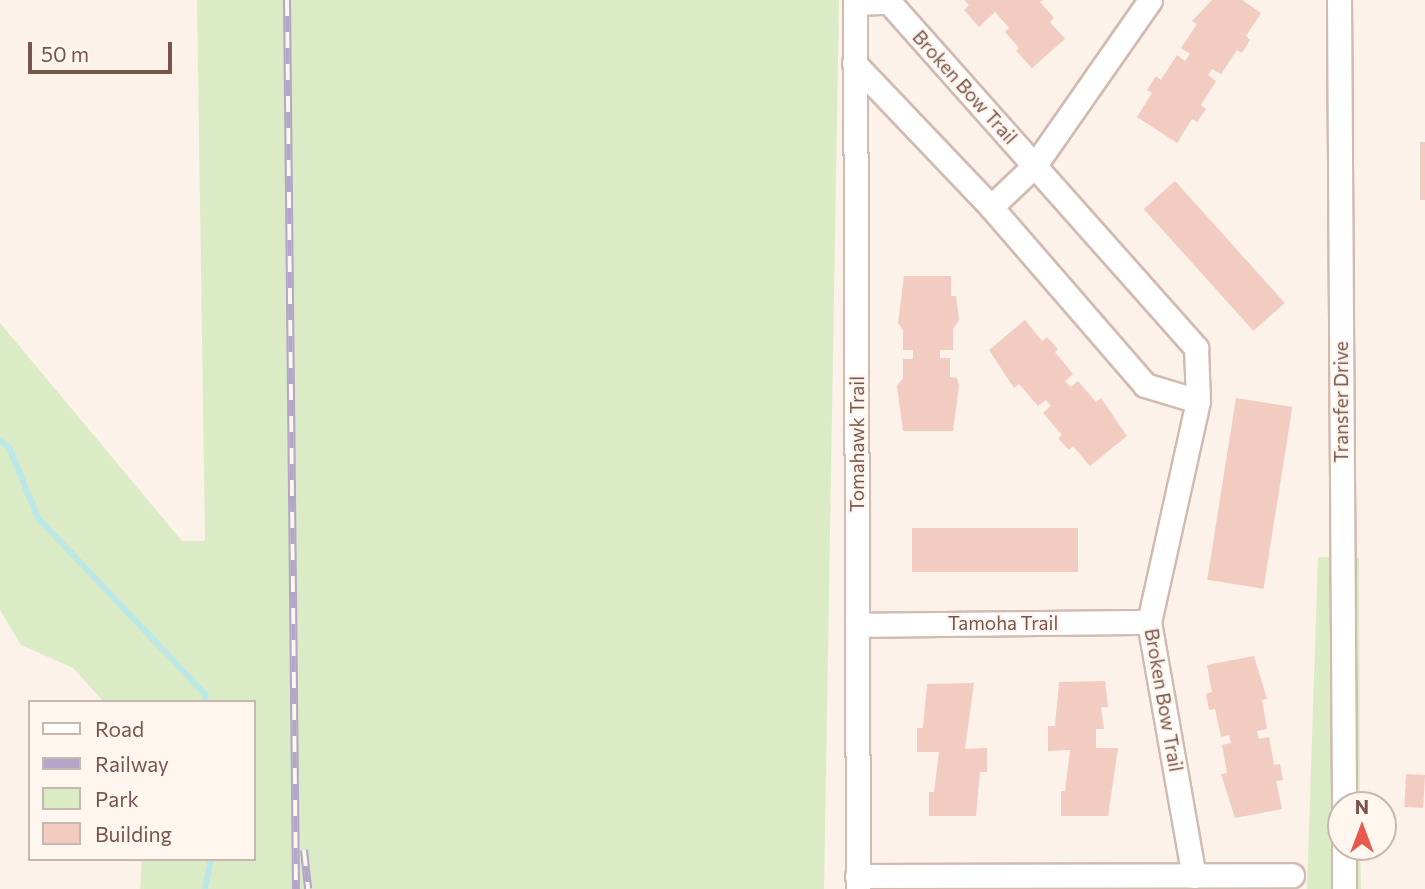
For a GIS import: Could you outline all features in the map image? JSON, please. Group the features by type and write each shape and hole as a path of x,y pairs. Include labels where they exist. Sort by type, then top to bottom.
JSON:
{"street":[{"name":"Broken Bow Trail","path":"991,207 1035,165 1150,0"},
{"name":"Transfer Drive","path":"1339,0 1344,791"},
{"name":"Broken Bow Trail","path":"855,2 889,2 1196,348 1198,401 1149,622 1194,876"},
{"name":"Tomahawk Trail","path":"855,2 858,883"},
{"path":"855,63 991,207 1145,385 1198,401"},
{"name":"Tamoha Trail","path":"857,625 1149,622"},
{"path":"1344,861 1344,889"},
{"path":"858,883 1292,875"}],"green space":[{"path":"197,0 839,0 824,889 140,889 142,861 256,861 256,700 102,700 73,668 21,645 0,610 0,323 182,541 205,541"},
{"path":"1318,557 1359,558 1360,791 1327,791 1327,861 1360,861 1361,889 1307,889"}],"building":[{"path":"964,0 1043,0 1040,2 1054,18 1050,22 1065,39 1032,68 1016,51 1019,48 1005,32 1009,28 995,12 979,27 964,10 969,5"},
{"path":"1212,0 1242,0 1261,13 1246,36 1250,40 1242,53 1237,50 1221,74 1212,69 1208,75 1216,81 1201,105 1206,109 1197,122 1192,119 1177,143 1137,117 1152,93 1147,90 1156,76 1161,80 1177,55 1185,61 1190,54 1181,48 1197,24 1192,21"},
{"path":"1420,142 1425,142 1425,200 1420,200"},
{"path":"1175,181 1285,303 1254,331 1144,209"},
{"path":"904,276 951,276 951,296 956,296 959,320 953,329 953,350 940,350 940,358 950,358 950,377 957,378 959,386 953,431 903,431 897,386 903,378 903,359 913,359 913,350 903,350 903,330 898,323"},
{"path":"1025,320 1042,341 1047,337 1058,349 1055,352 1073,374 1065,381 1071,387 1078,381 1096,402 1101,398 1127,436 1090,466 1073,446 1069,450 1058,438 1062,435 1043,413 1051,406 1046,400 1038,406 1019,384 1014,388 989,350"},
{"path":"1236,398 1292,407 1264,589 1207,580"},
{"path":"912,528 1078,528 1078,572 912,572"},
{"path":"1254,656 1267,699 1262,700 1267,729 1257,731 1259,739 1269,737 1274,765 1280,764 1283,780 1276,781 1282,809 1235,818 1221,774 1227,773 1222,745 1231,743 1229,735 1221,737 1215,709 1209,710 1206,694 1212,692 1207,665"},
{"path":"1105,681 1108,707 1101,707 1104,729 1096,729 1096,748 1118,748 1108,816 1061,816 1061,791 1065,791 1070,750 1048,751 1048,726 1055,726 1059,682"},
{"path":"974,683 965,749 987,748 987,772 980,772 976,816 929,816 929,792 934,792 939,752 917,752 917,728 923,728 927,684"},
{"path":"1406,774 1425,775 1423,808 1404,807"}],"waterway":[{"path":"0,441 9,447 38,518 205,694 206,700"},
{"path":"205,889 211,861"}],"railway":[{"path":"287,0 296,889"},
{"path":"304,850 308,889"}]}
